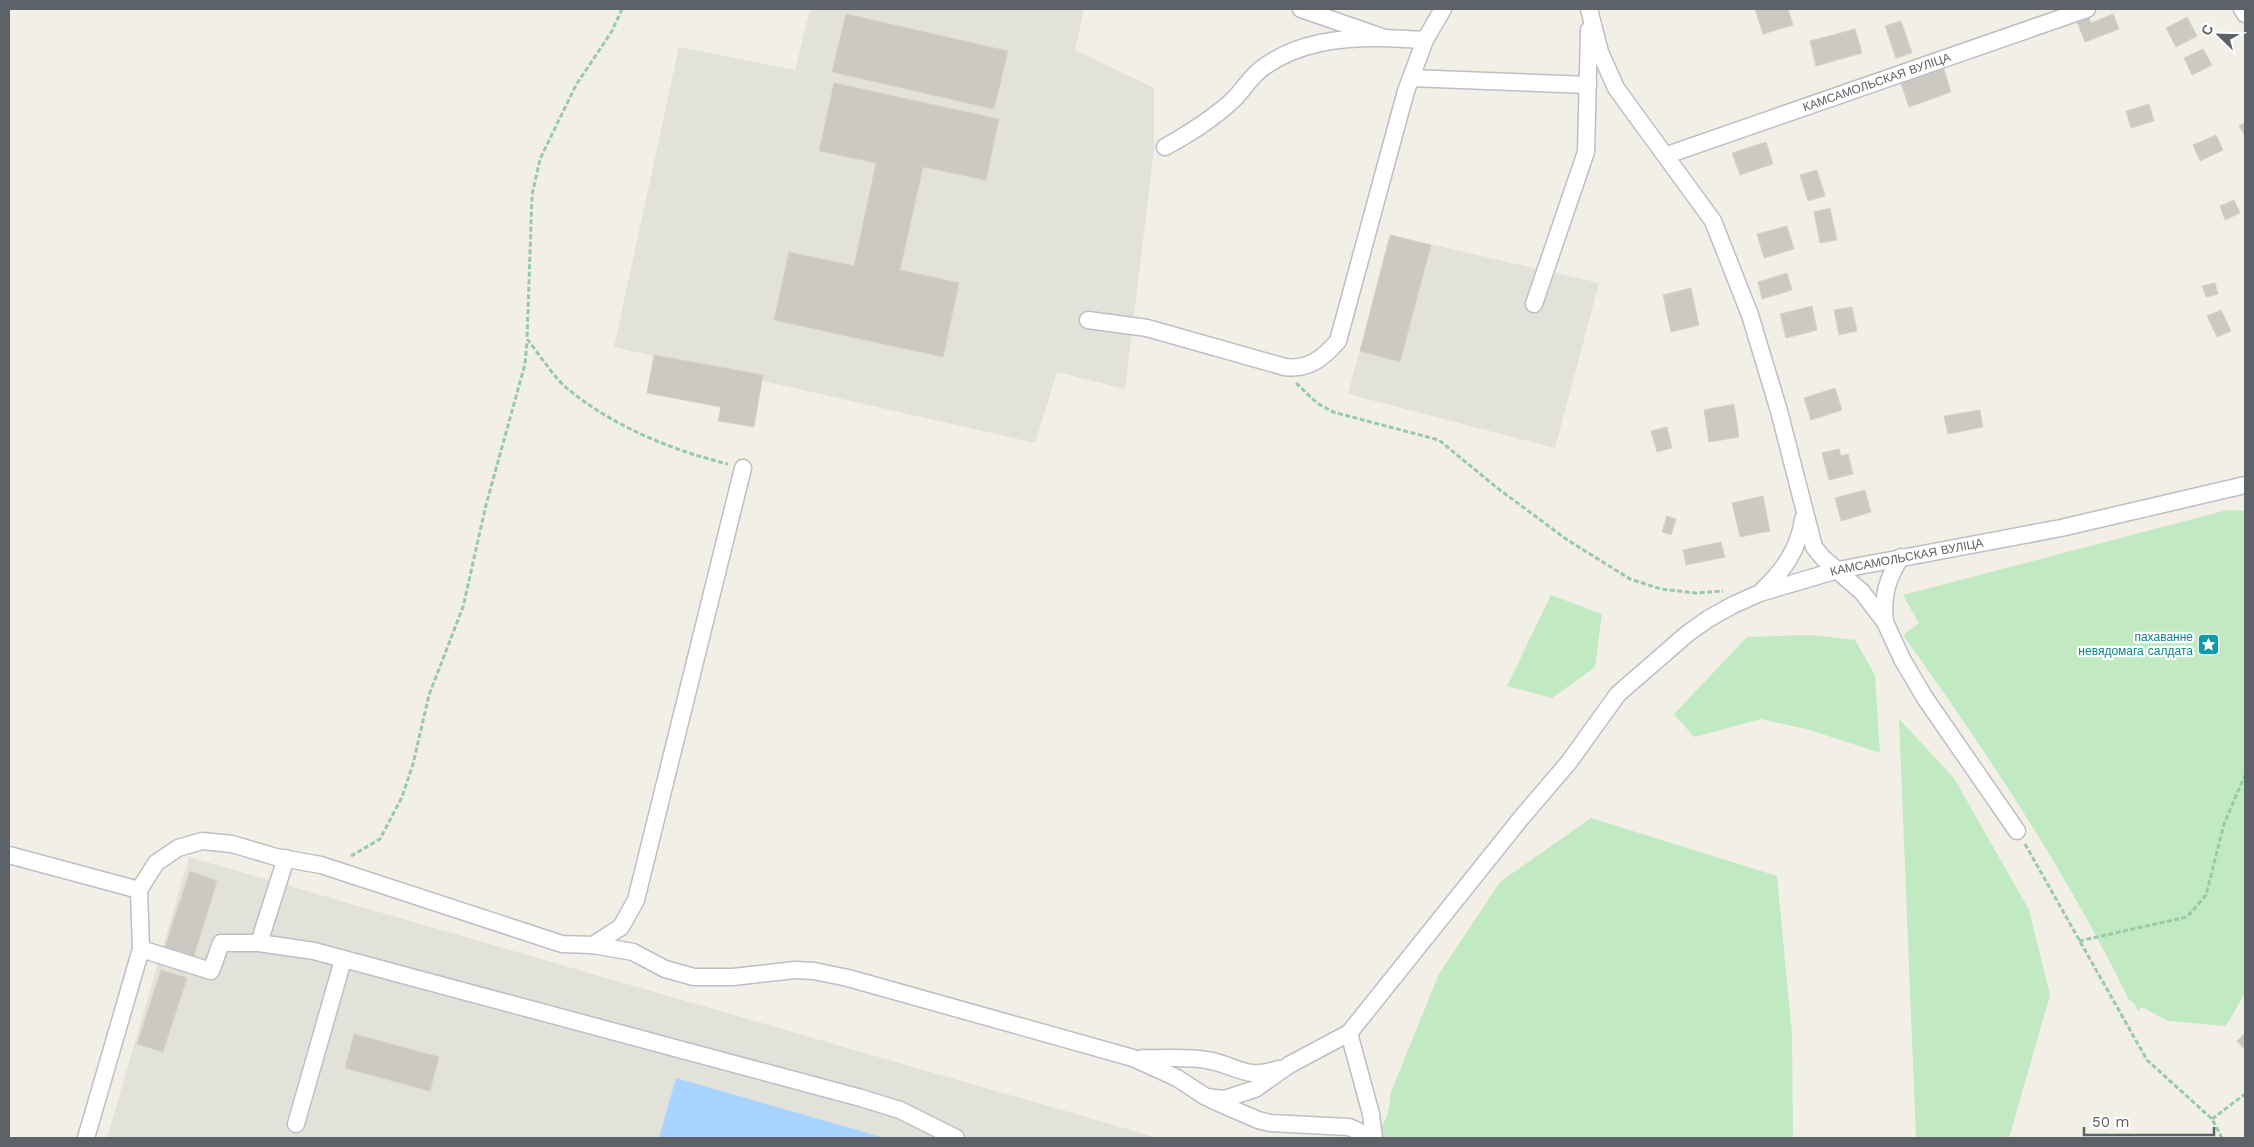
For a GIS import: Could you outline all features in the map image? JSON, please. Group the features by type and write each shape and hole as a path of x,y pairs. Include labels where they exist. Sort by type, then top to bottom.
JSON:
{"street":[{"path":"1301,9 1385,38"},
{"path":"1088,320 1147,328 1285,367 1303,367 1324,357 1338,341 1411,78 1424,40 1443,9"},
{"path":"1534,304 1586,152 1589,9"},
{"name":"КАМСАМОЛЬСКАЯ ВУЛІЦА","path":"1589,9 1600,52 1616,88 1713,220 1750,315 1779,412 1814,547 1838,570 2061,528 2245,486"},
{"name":"КАМСАМОЛЬСКАЯ ВУЛІЦА","path":"1666,154 2087,9"},
{"path":"2242,9 2245,14"},
{"path":"1165,147 1204,125 1235,98 1259,70 1296,50 1320,43 1355,37 1424,40"},
{"path":"1411,78 1588,85"},
{"path":"593,945 620,927 636,900 744,468"},
{"path":"1760,593 1785,567 1795,550 1801,535 1804,513"},
{"path":"1885,622 1883,605 1885,591 1892,571 1901,557"},
{"path":"1206,1097 1224,1099 1255,1089 1290,1065 1349,1032 1522,817 1570,762 1618,694 1701,624 1760,593 1838,570 1862,592 1885,622 1902,659 1925,698 2017,831"},
{"path":"86,1138 141,949 139,890 156,863 178,848 202,841 232,844 321,865 562,944 593,945 633,952 665,969 694,978 733,977 795,970 814,971 848,978 1133,1058 1178,1078 1206,1097 1258,1120 1270,1123 1349,1127 1373,1138"},
{"path":"9,855 139,890"},
{"path":"259,944 286,858"},
{"path":"141,949 211,971 221,944 259,944 314,951 861,1098 900,1110 956,1138"},
{"path":"296,1124 343,960"},
{"path":"1349,1032 1370,1114 1373,1138"},
{"path":"1133,1058 1204,1059 1247,1074 1266,1074 1290,1065"}],"path":[{"path":"321,865 354,855 380,839 402,797 413,764 429,695 463,608 486,505 525,364 532,196 540,159 576,85 612,31 622,9"},
{"path":"527,339 568,389 623,425 688,453 744,468"},
{"path":"1285,367 1298,387 1324,408 1346,416 1439,440 1496,487 1566,539 1630,579 1661,589 1696,593 1726,591"},
{"path":"2080,941 2188,917 2206,895 2224,824 2245,775"},
{"path":"2017,831 2147,1060 2212,1120 2222,1138"},
{"path":"2212,1120 2245,1094"}],"shaded area":[{"path":"810,9 1084,9 1075,50 1154,88 1154,150 1125,389 1057,372 1035,443 614,347 679,47 795,70"},
{"path":"1390,235 1599,283 1555,448 1348,394"},
{"path":"189,857 1158,1138 107,1138"}],"green space":[{"path":"2227,510 2245,511 2245,993 2226,1026 2168,1021 2142,1007 2138,1011 2134,1003 2129,1000 2079,905 2024,813 1965,723 1903,635 1919,623 1903,595"},
{"path":"1551,595 1602,614 1595,667 1552,698 1507,686"},
{"path":"1810,635 1855,640 1875,675 1880,753 1810,730 1761,719 1694,737 1674,714 1747,637"},
{"path":"1899,719 1954,778 2029,910 2050,995 2009,1138 1916,1138"},
{"path":"1591,818 1777,876 1792,1035 1793,1138 1372,1138 1386,1117 1391,1092 1439,974 1500,882"}],"water":[{"path":"676,1078 885,1138 659,1138"}],"building":[{"path":"1755,9 1788,9 1793,25 1763,34"},
{"path":"846,14 1008,51 994,109 832,72"},
{"path":"2113,14 2119,29 2085,42 2077,22 2089,17 2091,23"},
{"path":"2187,17 2197,36 2176,47 2166,28"},
{"path":"1901,21 1912,53 1896,58 1885,26"},
{"path":"1855,29 1862,53 1816,66 1810,41"},
{"path":"2203,49 2212,65 2192,75 2184,58"},
{"path":"1942,63 1951,92 1909,107 1899,78"},
{"path":"834,83 999,119 986,180 923,167 900,270 959,283 943,357 774,320 789,252 854,266 876,163 819,151"},
{"path":"2149,104 2154,121 2131,128 2126,111"},
{"path":"2245,122 2245,136 2239,126"},
{"path":"2216,135 2223,150 2200,161 2193,145"},
{"path":"1766,142 1773,164 1740,175 1732,153"},
{"path":"1817,170 1825,196 1808,201 1800,175"},
{"path":"2234,200 2240,213 2225,220 2220,206"},
{"path":"1830,208 1837,240 1820,243 1814,212"},
{"path":"1787,226 1794,249 1764,258 1757,234"},
{"path":"1390,235 1431,245 1400,362 1360,351"},
{"path":"1787,273 1792,290 1762,299 1758,282"},
{"path":"2215,283 2218,294 2206,297 2202,286"},
{"path":"1691,288 1699,325 1671,332 1663,295"},
{"path":"1812,306 1817,330 1786,338 1780,314"},
{"path":"1852,307 1857,331 1839,335 1834,310"},
{"path":"2221,310 2231,331 2217,337 2207,316"},
{"path":"654,355 763,375 754,427 718,421 721,407 647,393"},
{"path":"1835,388 1842,410 1811,420 1804,398"},
{"path":"1734,404 1739,437 1709,442 1704,410"},
{"path":"1980,410 1983,427 1948,434 1944,416"},
{"path":"1667,427 1672,448 1657,452 1651,431"},
{"path":"1839,449 1841,456 1848,454 1853,474 1829,480 1822,453"},
{"path":"1865,490 1871,512 1841,521 1835,498"},
{"path":"1763,496 1770,531 1740,537 1732,503"},
{"path":"1667,516 1676,519 1671,535 1662,532"},
{"path":"1721,542 1725,557 1686,565 1683,550"},
{"path":"190,871 217,881 194,956 165,947"},
{"path":"161,970 187,978 163,1052 137,1044"},
{"path":"2245,1033 2245,1050 2237,1041"},
{"path":"354,1034 439,1057 430,1091 345,1068"}],"place":[{"name":"пахаванне невядомага салдата","path":"2209,644"}]}
